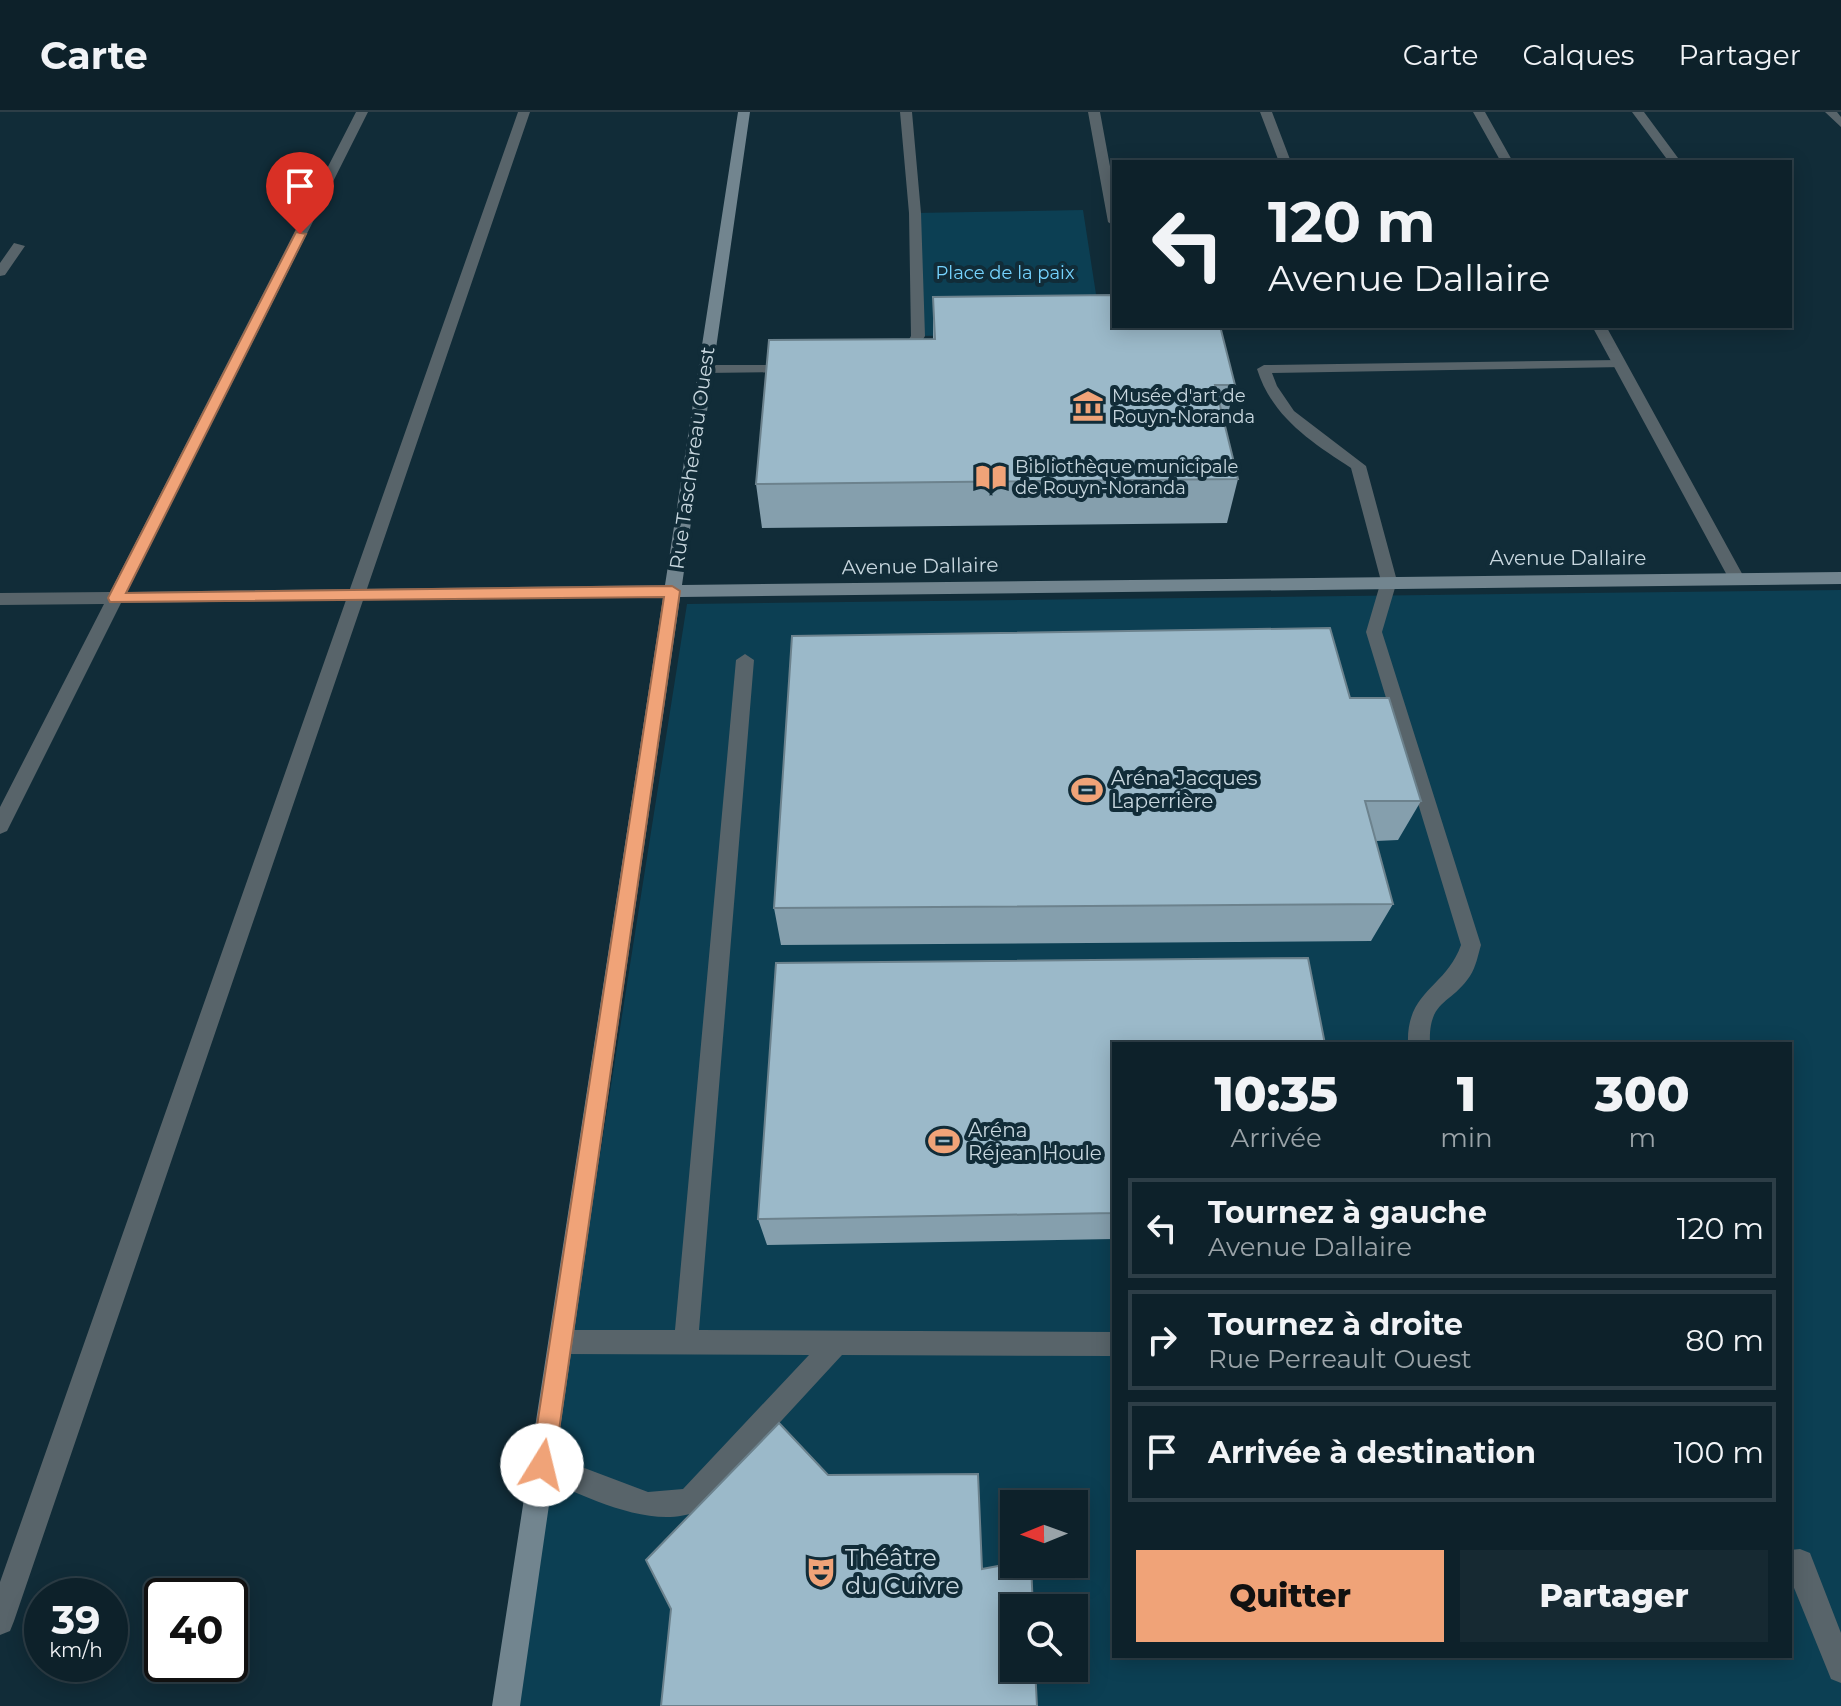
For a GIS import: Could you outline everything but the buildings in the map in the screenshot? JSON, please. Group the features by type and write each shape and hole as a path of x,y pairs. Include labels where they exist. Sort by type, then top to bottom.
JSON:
{"street":[{"path":"0,826 362,112"},
{"path":"0,1621 524,112"},
{"name":"Rue Taschereau Ouest","path":"506,1706 744,112"},
{"path":"885,368 900,367 918,336 915,213 906,112"},
{"path":"1094,112 1112,211"},
{"path":"1266,112 1284,160"},
{"path":"1479,112 1506,160"},
{"path":"1638,112 1674,160"},
{"path":"1831,112 1841,124"},
{"path":"0,272 19,246"},
{"path":"1600,328 1737,579"},
{"path":"1419,1042 1418,1021 1438,991 1462,971 1471,945 1374,632 1389,581 1358,466 1301,427 1268,388 1264,369 1619,364"},
{"path":"705,369 810,368"},
{"name":"Avenue Dallaire","path":"0,599 1841,578"},
{"path":"686,1342 745,660"},
{"path":"561,1342 1112,1344"},
{"path":"542,1465 648,1505 689,1502 837,1343"},
{"path":"1792,1564 1800,1563 1841,1669"}],"green space":[{"name":"Place de la paix","path":"1083,210 1102,333 918,336 915,213"},
{"path":"1841,590 1841,1706 513,1706 687,604"}],"place":[{"name":"Musée d'art de Rouyn-Noranda","path":"1088,406"},
{"name":"Bibliothèque municipale de Rouyn-Noranda","path":"991,477"},
{"name":"Aréna Jacques Laperrière","path":"1087,790"},
{"name":"Aréna Réjean Houle","path":"944,1141"},
{"name":"Théâtre du Cuivre","path":"821,1572"}],"route":[{"path":"300,234 116,598 672,591 542,1465"}]}
